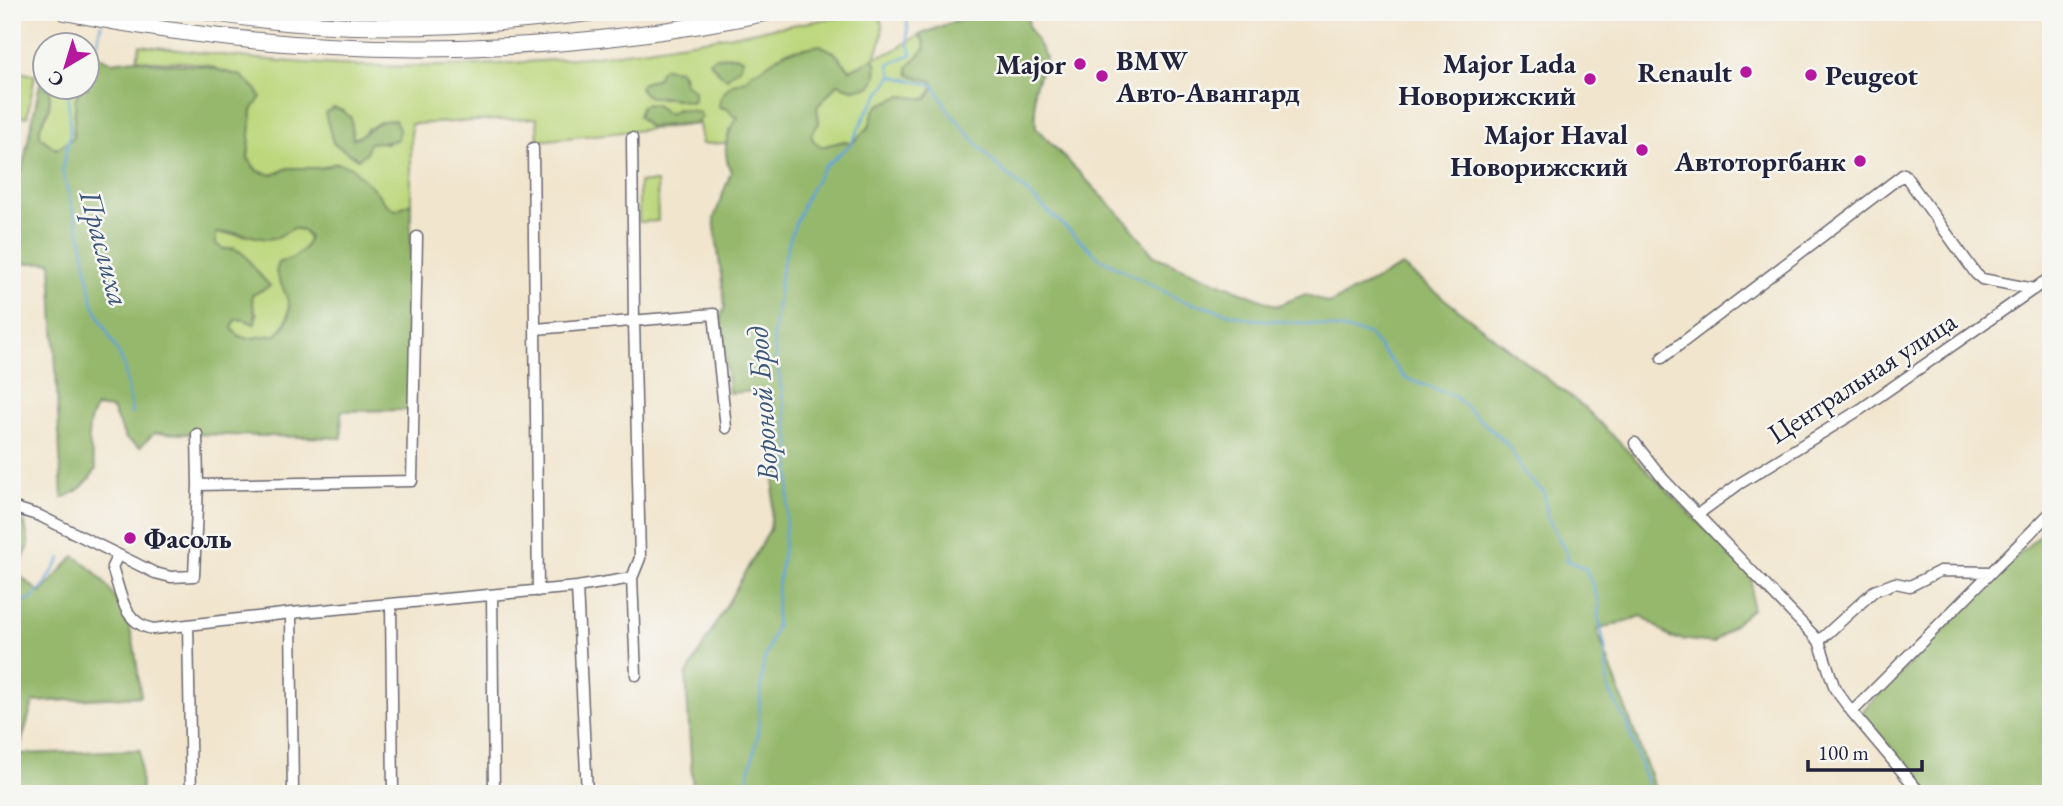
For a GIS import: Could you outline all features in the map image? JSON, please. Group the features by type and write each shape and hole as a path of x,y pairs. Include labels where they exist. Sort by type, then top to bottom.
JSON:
{"highway":[{"path":"208,12 295,24 370,26 452,25 596,12"},
{"path":"73,14 248,41 352,49 444,50 576,41 681,29 770,12"}],"street":[{"path":"632,138 640,558 632,578 636,675"},
{"path":"533,148 538,591"},
{"path":"1662,358 1904,174 1976,274 1982,279 2042,283 2051,297"},
{"path":"198,485 412,481 417,237"},
{"name":"Центральная улица","path":"1697,515 1739,484 1861,409 2042,283"},
{"path":"537,330 714,314 726,428"},
{"path":"12,507 40,516 163,575 194,576 197,434"},
{"path":"1635,443 1664,480 1819,641 1835,689 1922,794"},
{"path":"1852,712 2051,512"},
{"path":"118,555 112,567 128,615 134,622 153,629 290,613 577,587 632,578"},
{"path":"1819,641 1874,591 1895,583 1910,586 1940,571 1990,572"},
{"path":"577,587 587,794"},
{"path":"492,595 494,794"},
{"path":"391,604 393,794"},
{"path":"290,613 293,794"},
{"path":"188,626 191,794"}],"green space":[{"path":"878,12 882,34 875,57 891,52 919,35 924,41 925,49 908,67 909,75 933,81 934,85 927,99 901,96 874,111 869,127 851,144 844,141 821,147 810,135 819,123 817,107 837,84 853,89 850,70 834,52 785,53 752,72 746,80 731,85 725,92 719,107 728,109 739,117 729,131 727,143 702,144 699,124 538,141 537,118 411,124 411,203 396,211 382,203 374,189 337,163 321,168 288,168 273,175 257,171 248,158 252,110 220,71 203,64 137,59 140,45 339,65 509,63 631,51","holes":["664,68 683,74 694,100 690,102 655,98 648,81 658,78","655,105 668,114 677,109 695,111 646,123 643,119","334,108 351,118 353,139 362,136 368,128 388,144 378,141 369,143 358,159 333,140 331,130"]},
{"path":"994,12 1027,12 1029,27 1046,58 1034,89 1036,128 1128,223 1154,256 1276,306 1306,294 1329,304 1402,266 1585,408 1752,576 1752,609 1713,643 1672,638 1642,616 1597,630 1657,794 693,794 686,676 770,529 779,435 770,390 729,393 721,316 725,307 714,218 731,172 726,157 726,144 738,117 733,116 728,109 719,107 721,97 730,85 746,80 752,72 785,52 820,45 834,52 850,70 874,58 876,73 870,87 853,89 837,84 817,107 819,123 811,135 814,142 821,147 844,141 851,144 869,127 879,105 901,96 927,99 930,95 932,81 909,75 908,67 925,49 924,41 919,35 947,24"},
{"path":"735,56 743,59 740,67 727,78 709,61 717,57"},
{"path":"102,58 111,62 137,59 153,63 204,66 241,76 261,97 252,110 248,158 257,171 273,175 288,168 321,168 337,163 352,167 384,202 396,210 411,203 409,410 341,411 342,438 154,433 140,447 126,439 112,409 96,407 88,431 96,469 82,487 62,498 51,262 12,264 12,186 22,170 36,102 49,102 49,109 40,127 40,137 56,149 73,138 76,102 102,102","holes":["294,228 304,231 309,238 301,252 289,260 279,262 276,272 289,304 288,319 284,327 276,335 241,337 232,328 236,319 255,324 252,295 270,286 243,253 235,249 224,249 216,244 216,233 236,233 266,239 276,238"]},
{"path":"664,68 680,70 685,84 694,90 694,100 690,102 650,97 642,92 640,87 643,83 658,78"},
{"path":"12,71 32,74 27,117 12,115"},
{"path":"49,102 76,102 73,138 56,149 40,137 40,127 49,109"},
{"path":"645,104 655,105 668,114 687,110 700,113 702,117 697,123 649,127 638,116"},
{"path":"334,108 351,118 353,139 376,124 395,120 399,129 398,139 369,143 366,153 358,159 333,143 325,113"},
{"path":"639,182 657,182 658,221 639,222"},
{"path":"294,228 304,231 310,239 306,248 289,261 279,281 289,309 282,329 276,335 237,337 231,328 235,319 254,324 257,314 252,305 252,295 270,286 234,248 224,250 215,244 215,233 276,238"},
{"path":"12,517 25,523 29,546 16,573 41,593 74,556 93,570 108,588 121,608 130,630 141,696 33,702 18,754 140,750 141,794 12,794"},
{"path":"2051,523 2051,794 1931,794 1864,717 1863,710"}],"waterway":[{"name":"Вороной Брод","path":"744,794 757,739 763,664 776,626 777,590 790,479 790,443 773,337 782,267 806,198 823,168 851,144 867,112 892,76 889,64 912,54 908,42 907,13"},
{"name":"Праслиха","path":"99,32 101,24"},
{"path":"892,76 934,85 948,110 992,161 1100,258 1180,300 1250,319 1315,324 1368,334 1405,378 1454,396 1508,445 1525,475 1544,492 1547,516 1568,556 1566,560 1586,569 1599,602 1598,616 1605,647 1608,688 1625,720 1651,794"},
{"name":"Праслиха","path":"69,102 70,133 62,170 82,242 93,304 124,365 132,415"},
{"name":"Праслиха","path":"12,603 30,600 44,586 61,558"}],"place":[{"name":"Major","path":"1080,64"},
{"name":"Renault","path":"1746,72"},
{"name":"Peugeot","path":"1811,75"},
{"name":"BMW Авто-Авангард","path":"1102,76"},
{"name":"Major Lada Новорижский","path":"1590,79"},
{"name":"Major Haval Новорижский","path":"1642,150"},
{"name":"Автоторгбанк","path":"1860,161"},
{"name":"Фасоль","path":"130,538"}]}
